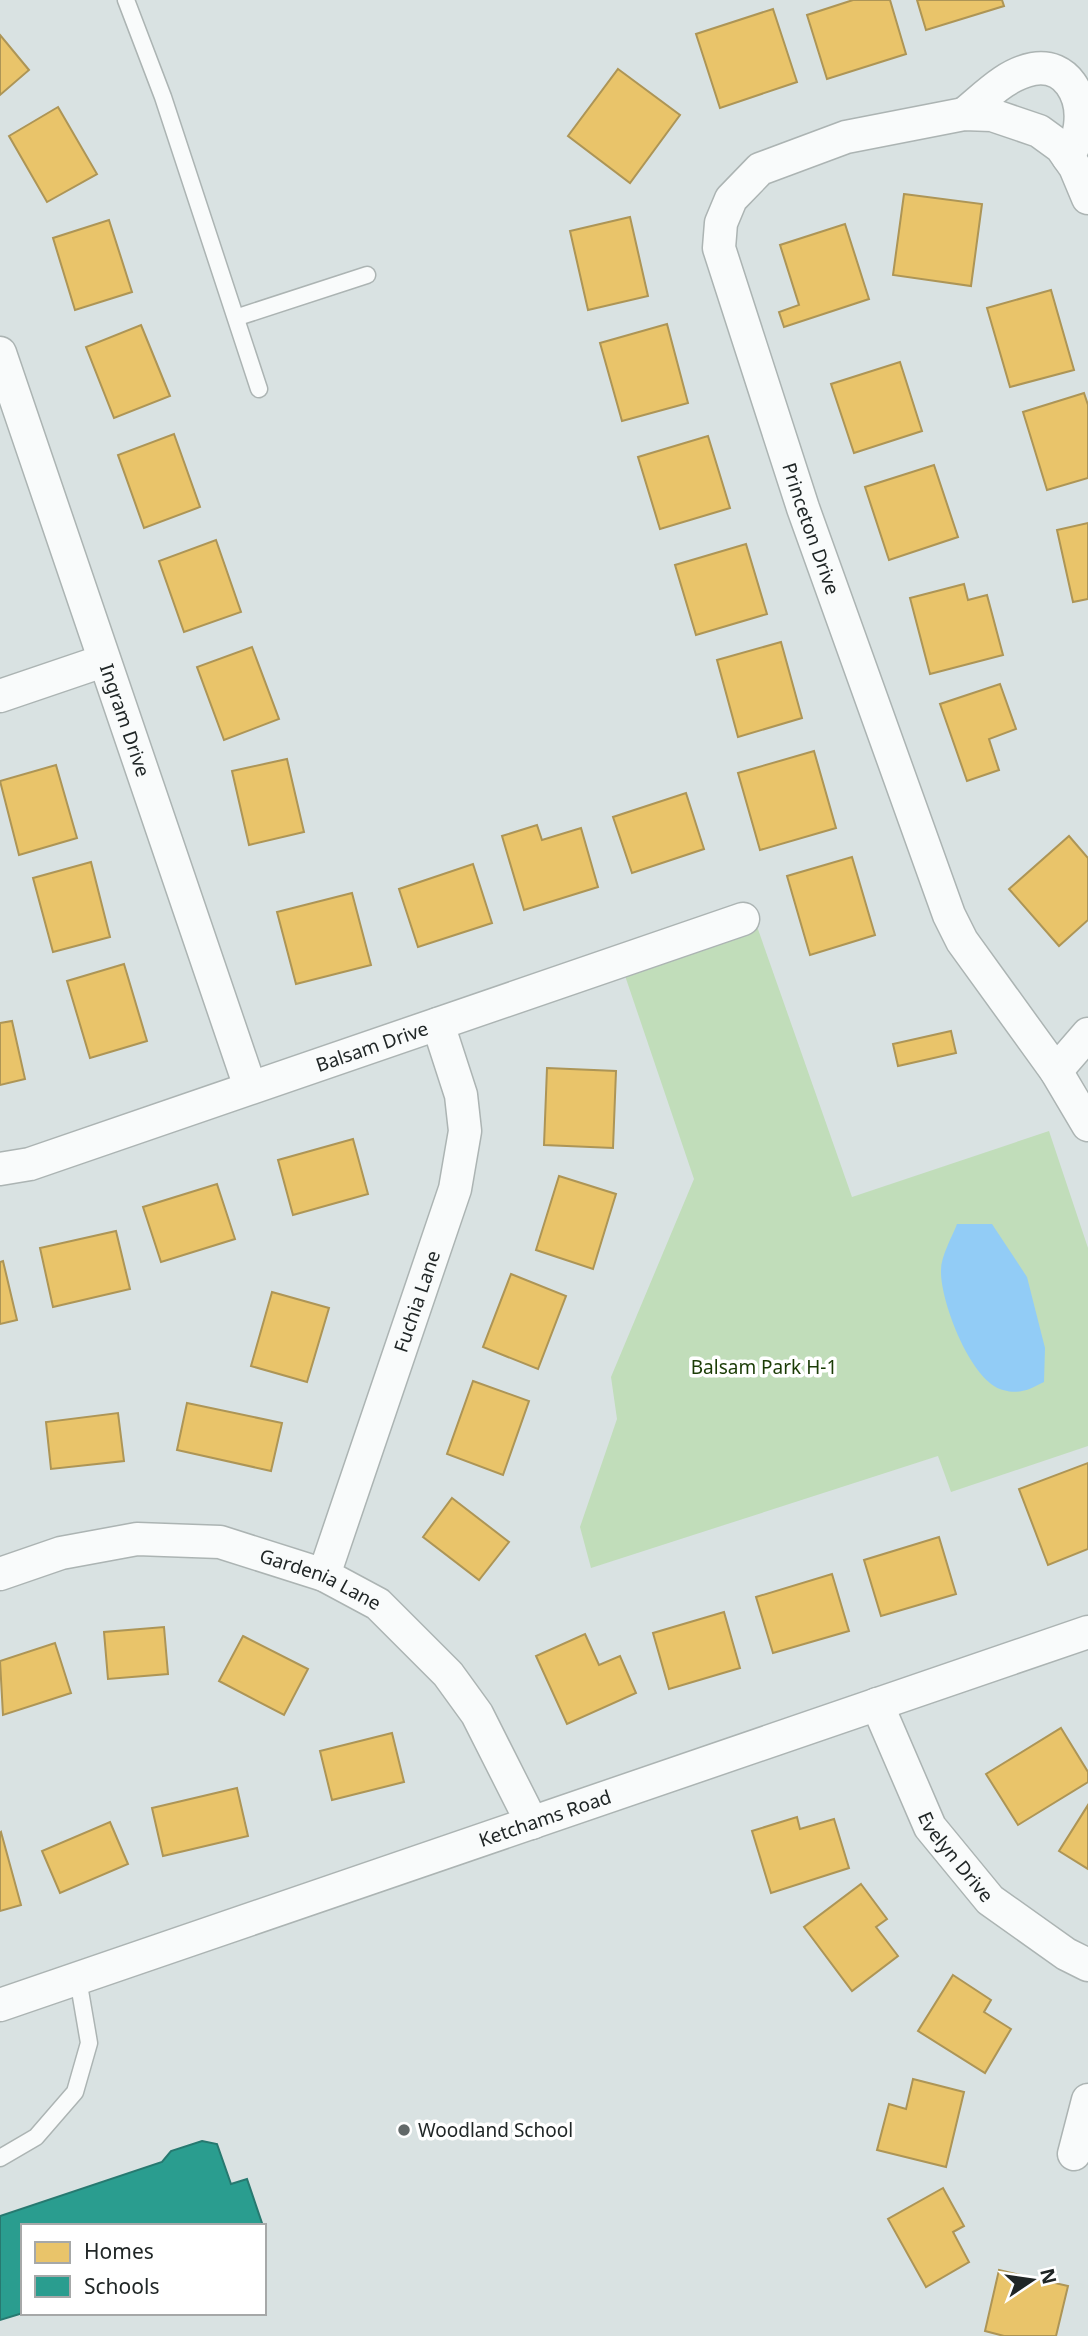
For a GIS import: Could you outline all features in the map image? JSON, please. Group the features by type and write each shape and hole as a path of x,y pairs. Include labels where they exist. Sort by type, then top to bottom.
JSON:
{"street":[{"name":"Princeton Drive","path":"964,114 1004,81 1032,69 1053,69 1070,80 1079,99 1080,126 1068,157"},
{"name":"Princeton Drive","path":"1088,198 1061,147 1039,131 992,115 964,114 846,137 760,169 731,199 721,223 719,248 803,508 949,915 962,941 1056,1071 1088,1125"},
{"name":"Ingram Drive","path":"0,354 250,1087"},
{"path":"0,696 103,661"},
{"name":"Balsam Drive","path":"0,1169 30,1164 743,919"},
{"name":"Fuchia Lane","path":"324,1575 455,1189 465,1130 461,1095 438,1024"},
{"path":"1056,1071 1088,1034"},
{"name":"Gardenia Lane","path":"0,1574 61,1553 137,1539 220,1542 324,1575 378,1604 448,1674 477,1714 532,1823"},
{"name":"Ketchams Road","path":"0,2005 1088,1632"},
{"name":"Evelyn Drive","path":"877,1704 930,1827 989,1900 1066,1954 1088,1965"},
{"path":"1073,2154 1088,2100"}],"lane":[{"path":"127,0 238,317 259,389"},
{"path":"238,317 366,275"},
{"path":"0,2158 36,2137 75,2092 89,2043 78,1979"}],"green space":[{"name":"Balsam Park H-1","path":"753,915 852,1197 1049,1131 1088,1248 1088,1446 951,1492 938,1456 591,1568 580,1527 617,1419 611,1377 694,1179 620,961"}],"water":[{"path":"957,1224 992,1224 1027,1277 1045,1348 1044,1382 1020,1392 1003,1390 991,1384 969,1357 952,1319 942,1284 943,1259"}],"building: Homes":[{"path":"853,0 890,0 906,54 827,79 807,15"},
{"path":"917,0 1002,0 1004,6 926,30"},
{"path":"773,9 797,82 720,108 696,34"},
{"path":"0,35 29,70 0,95"},
{"path":"618,69 680,115 630,183 568,136"},
{"path":"58,107 97,174 47,202 9,136"},
{"path":"904,194 982,204 971,286 893,275"},
{"path":"630,217 648,296 588,310 570,231"},
{"path":"109,220 132,292 75,310 53,238"},
{"path":"845,224 869,299 784,327 779,312 799,305 780,245"},
{"path":"1051,290 1074,370 1010,387 987,308"},
{"path":"667,324 688,403 622,421 600,343"},
{"path":"141,325 170,396 114,418 86,347"},
{"path":"900,362 922,431 854,453 831,384"},
{"path":"1084,393 1088,405 1088,478 1047,490 1023,412"},
{"path":"174,434 200,507 144,528 118,455"},
{"path":"708,436 730,508 660,529 638,457"},
{"path":"934,465 958,537 889,560 865,487"},
{"path":"1088,523 1088,599 1073,602 1057,530"},
{"path":"216,540 241,612 184,632 159,561"},
{"path":"746,544 767,614 696,635 675,565"},
{"path":"964,584 968,600 987,595 1003,655 930,674 910,598"},
{"path":"781,642 802,718 738,737 717,660"},
{"path":"252,647 279,719 224,740 197,667"},
{"path":"1000,684 1016,729 989,739 999,770 967,781 940,704"},
{"path":"814,751 836,828 760,850 738,773"},
{"path":"287,759 304,832 249,845 232,771"},
{"path":"56,765 77,838 19,855 0,781"},
{"path":"686,793 704,849 632,873 613,817"},
{"path":"537,825 542,840 581,828 598,887 524,910 502,836"},
{"path":"1069,836 1088,858 1088,920 1059,946 1009,889"},
{"path":"852,857 875,935 810,955 787,876"},
{"path":"91,862 110,937 53,952 33,878"},
{"path":"473,864 492,923 418,947 399,889"},
{"path":"352,893 371,965 296,984 277,912"},
{"path":"124,964 147,1041 90,1058 67,981"},
{"path":"12,1021 25,1079 0,1085 0,1023"},
{"path":"951,1031 956,1053 898,1066 893,1044"},
{"path":"547,1068 616,1071 613,1148 544,1145"},
{"path":"353,1139 368,1194 293,1215 278,1160"},
{"path":"559,1176 616,1194 593,1269 536,1250"},
{"path":"217,1184 235,1239 161,1262 143,1207"},
{"path":"116,1231 130,1289 53,1307 40,1248"},
{"path":"3,1261 17,1320 0,1324 0,1262"},
{"path":"511,1274 566,1296 538,1369 483,1347"},
{"path":"272,1292 329,1308 307,1382 251,1366"},
{"path":"473,1381 529,1401 503,1475 447,1454"},
{"path":"187,1403 282,1423 271,1471 177,1450"},
{"path":"118,1413 124,1461 51,1469 46,1422"},
{"path":"1088,1463 1088,1549 1048,1565 1019,1489"},
{"path":"452,1498 509,1542 479,1580 423,1537"},
{"path":"939,1537 956,1594 881,1616 864,1560"},
{"path":"832,1574 849,1631 773,1653 756,1597"},
{"path":"724,1612 740,1668 669,1689 653,1633"},
{"path":"164,1627 168,1674 108,1679 104,1632"},
{"path":"585,1634 599,1665 620,1656 636,1693 567,1724 536,1656"},
{"path":"243,1636 308,1669 284,1715 219,1681"},
{"path":"55,1643 71,1693 3,1715 0,1661"},
{"path":"1061,1728 1088,1772 1088,1782 1018,1825 986,1774"},
{"path":"392,1733 404,1782 332,1800 320,1751"},
{"path":"237,1788 248,1836 163,1856 152,1808"},
{"path":"1088,1805 1088,1869 1059,1851"},
{"path":"797,1817 800,1829 834,1819 849,1868 771,1893 752,1831"},
{"path":"110,1822 128,1864 60,1893 42,1851"},
{"path":"0,1833 21,1905 0,1911"},
{"path":"861,1884 887,1919 876,1927 898,1956 852,1991 804,1927"},
{"path":"953,1975 991,2000 984,2012 1011,2029 985,2073 918,2031"},
{"path":"913,2079 964,2092 946,2167 877,2150 889,2104 906,2109"},
{"path":"943,2188 964,2226 953,2232 969,2262 926,2287 888,2219"},
{"path":"999,2270 1068,2286 1056,2336 1004,2336 985,2331"}],"building: Schools":[{"path":"202,2141 217,2144 231,2184 247,2179 262,2224 21,2224 21,2314 0,2320 0,2216 162,2162 171,2151"}],"place":[{"name":"Woodland School","path":"404,2130"}]}
